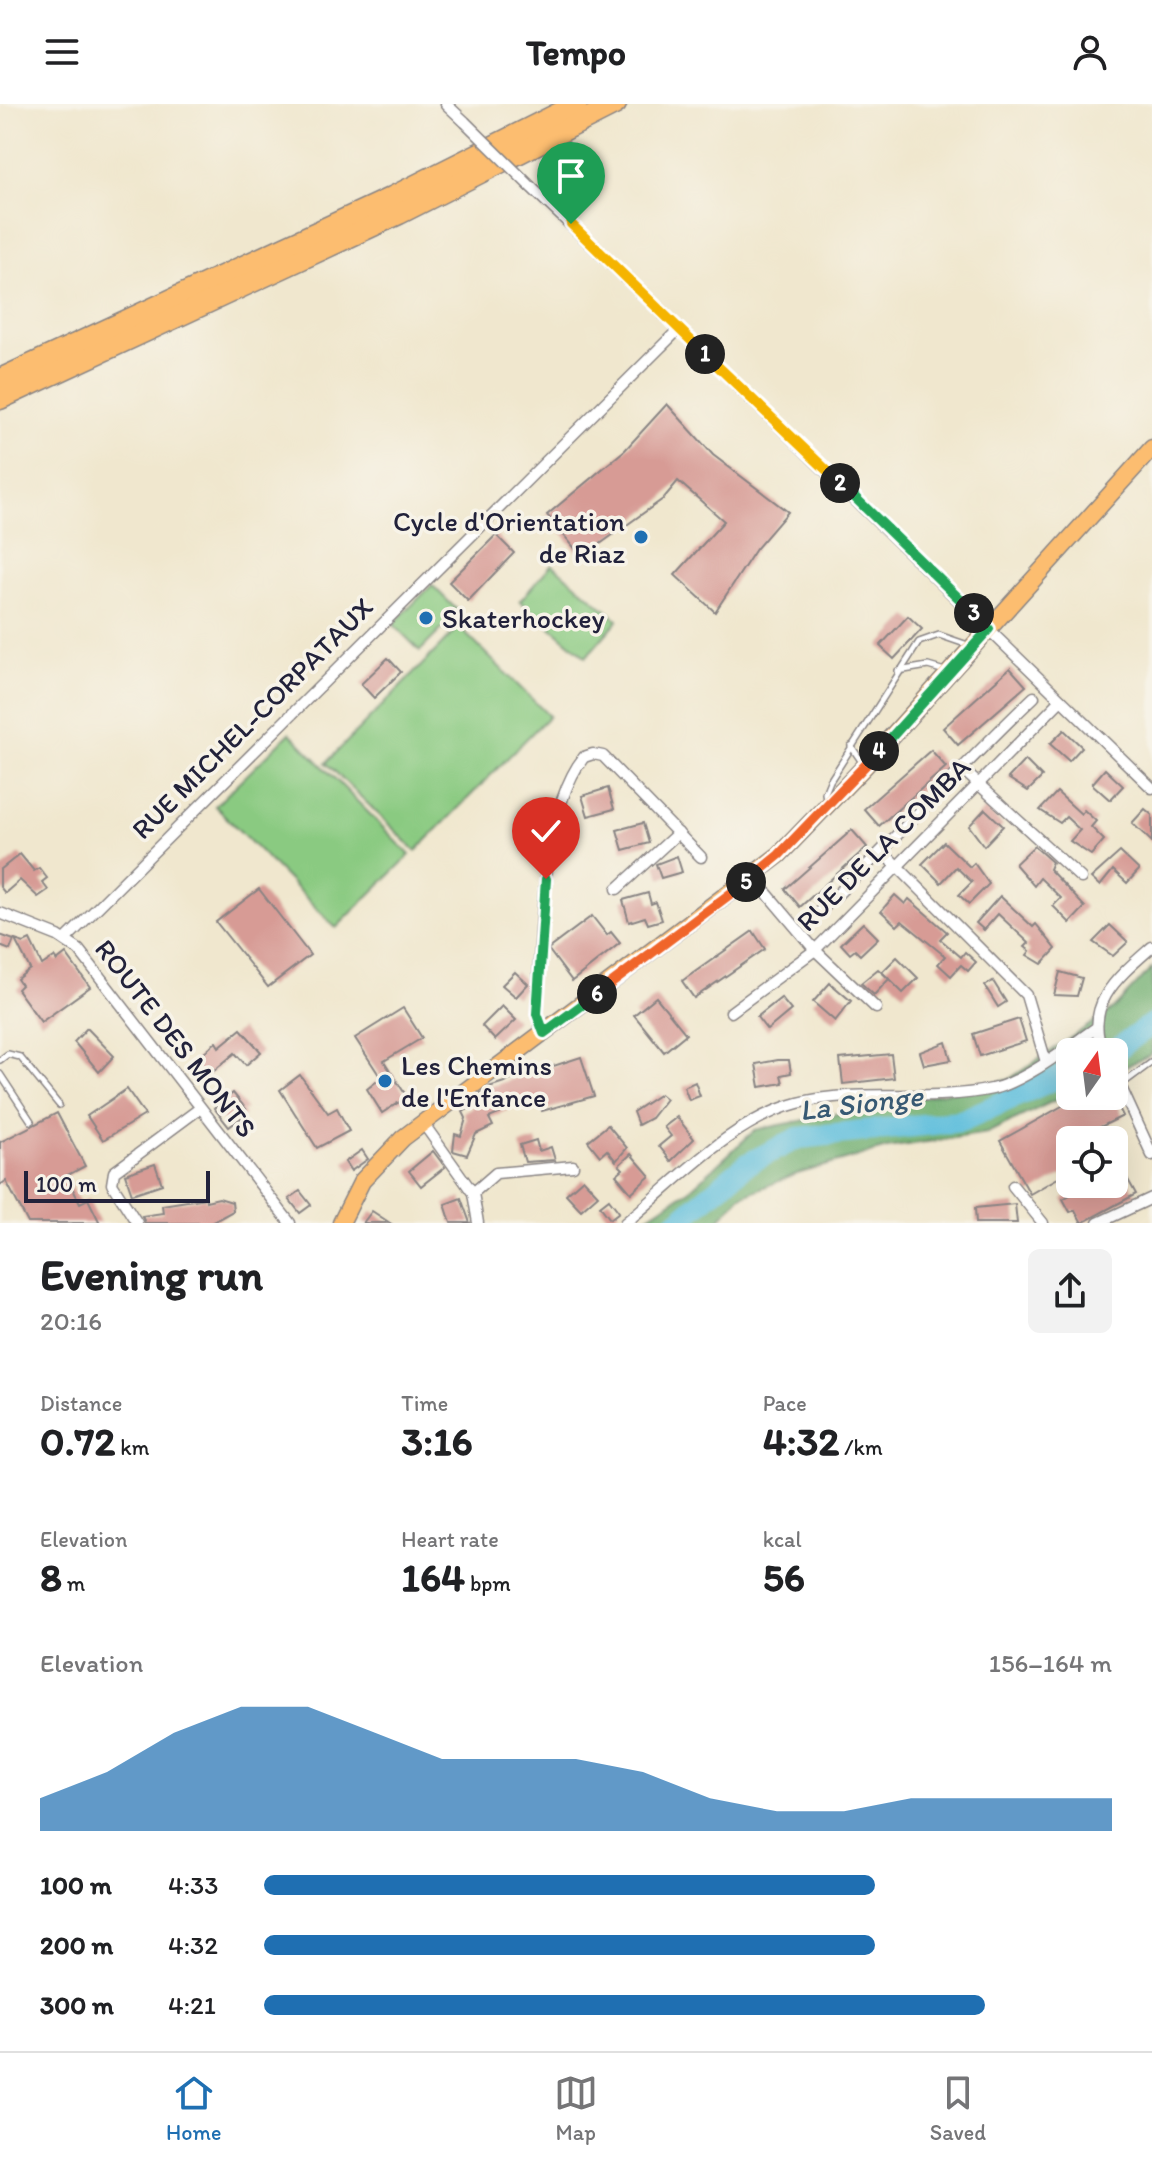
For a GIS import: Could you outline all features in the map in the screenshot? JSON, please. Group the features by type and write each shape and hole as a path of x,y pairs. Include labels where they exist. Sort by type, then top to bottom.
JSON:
{"highway":[{"path":"0,379 392,197 577,104"},
{"path":"0,399 399,214 616,104"}],"main road":[{"path":"341,1223 370,1171 423,1123 753,877 830,804 1152,448"}],"street":[{"path":"446,104 1152,788"},
{"name":"RUE MICHEL-CORPATAUX","path":"65,940 679,329"},
{"path":"816,915 883,852 1034,697"},
{"name":"RUE DE LA COMBA","path":"731,1012 815,950 1061,700"},
{"path":"544,1033 537,1014 546,879 558,819 580,761 590,754 603,756 701,857"},
{"path":"962,769 1081,878"},
{"path":"617,889 678,833"},
{"path":"883,852 1026,995 1046,1062"},
{"path":"753,877 815,950 876,1008"},
{"name":"ROUTE DES MONTS","path":"0,913 65,940 79,950 290,1223"},
{"path":"1099,1038 1096,1028 1100,1004 1114,980 1152,947"},
{"path":"625,1223 723,1143 762,1116 799,1103 836,1098 941,1096 995,1089 1046,1062 1096,1028"},
{"path":"1128,1101 1152,1155"},
{"path":"137,1223 112,1184 114,1172 199,1109"},
{"path":"423,1123 458,1167 473,1193 478,1223"},
{"path":"473,1193 496,1173 573,1166"},
{"path":"1013,1186 1043,1223"},
{"path":"1098,1223 1152,1198"}],"lane":[{"path":"830,804 825,793 851,746 914,648 929,636 946,637 973,647"},
{"path":"898,671 928,666 949,674"},
{"path":"851,746 865,766"},
{"path":"0,1060 8,1054 20,1057 59,1105"},
{"path":"1128,1080 1152,1062"},
{"path":"0,1074 31,1121"}],"green space":[{"path":"552,564 618,620 586,657 520,601"},
{"name":"Skaterhockey","path":"432,585 459,612 420,651 393,624"},
{"path":"459,627 549,716 416,851 326,763"},
{"path":"290,733 410,855 336,928 215,806"},
{"path":"1152,968 1152,1052 1148,1056 1128,1065 1128,1038 1070,1038 1113,1009"},
{"path":"1056,1048 1056,1100 987,1133 887,1148 797,1174 741,1196 716,1223 638,1223 692,1188 755,1130 1008,1080"}],"building":[{"path":"667,404 713,455 788,512 756,549 715,612 675,575 724,521 678,481 663,499 582,557 547,515 625,450"},
{"path":"496,535 514,553 468,601 449,582"},
{"path":"908,616 922,629 894,659 880,646"},
{"path":"388,658 401,672 374,698 361,684"},
{"path":"1010,668 1026,686 958,745 943,728"},
{"path":"1064,730 1082,747 1069,761 1050,744"},
{"path":"931,750 946,767 879,826 864,809"},
{"path":"1025,760 1042,777 1028,791 1008,778"},
{"path":"1105,769 1123,786 1110,800 1092,784"},
{"path":"608,788 614,809 588,816 582,796"},
{"path":"1057,792 1081,814 1084,810 1096,821 1091,827 1104,840 1091,855 1070,841 1080,830 1066,817 1060,823 1040,810"},
{"path":"985,809 1003,826 984,846 969,826"},
{"path":"1145,809 1152,815 1152,842 1132,823"},
{"path":"643,823 649,843 623,850 617,830"},
{"path":"852,830 867,847 800,907 785,889"},
{"path":"944,842 970,867 974,863 989,884 969,904 959,895 972,882 956,867 941,883 922,864"},
{"path":"1034,846 1052,862 1049,869 1085,907 1070,923 1053,906 1061,898 1040,878 1034,886 1015,864"},
{"path":"1120,852 1139,870 1127,883 1113,870 1100,886 1091,878"},
{"path":"20,854 34,871 39,868 47,878 42,882 48,890 38,897 20,880 5,893 0,887 0,870"},
{"path":"677,856 682,872 661,878 656,864"},
{"path":"259,889 310,955 268,987 216,922"},
{"path":"648,893 651,904 656,902 662,920 648,924 645,917 629,922 623,900"},
{"path":"895,895 905,904 909,899 947,932 940,939 961,957 965,952 976,962 968,971 961,965 951,976 938,964 945,956 902,921 897,926 881,911"},
{"path":"1000,896 1033,927 1036,924 1056,949 1042,964 1027,955 1030,951 1025,947 1029,943 998,914 984,930 976,923"},
{"path":"592,916 607,935 611,932 620,943 572,981 548,949"},
{"path":"863,923 878,938 860,955 855,950 850,954 841,944"},
{"path":"1110,925 1128,942 1113,956 1093,942"},
{"path":"753,931 765,949 694,998 682,981"},
{"path":"0,935 14,940 10,950 0,946"},
{"path":"15,940 24,943 30,940 42,965 54,957 57,961 66,954 90,987 41,1022 17,989 21,985 17,979 30,969"},
{"path":"897,957 918,978 903,993 882,972"},
{"path":"878,969 889,979 874,995 861,983"},
{"path":"515,972 528,984 516,997 502,985"},
{"path":"1060,972 1082,978 1077,996 1054,995"},
{"path":"993,981 1006,1002 998,1007 985,986"},
{"path":"830,983 851,1001 835,1021 813,1002"},
{"path":"656,997 686,1034 664,1052 634,1015"},
{"path":"781,998 791,1010 767,1030 757,1017"},
{"path":"502,1006 516,1020 495,1040 482,1026"},
{"path":"403,1008 422,1038 384,1061 407,1097 382,1113 367,1089 381,1078 355,1038"},
{"path":"1019,1019 1026,1041 980,1056 973,1034"},
{"path":"87,1028 114,1056 99,1072 74,1042"},
{"path":"241,1029 261,1052 246,1065 235,1053 203,1080 190,1064 216,1042 219,1047"},
{"path":"946,1042 951,1060 924,1065 920,1052"},
{"path":"891,1054 894,1078 843,1084 840,1059"},
{"path":"581,1057 594,1096 542,1111 537,1098 489,1118 493,1126 476,1134 467,1155 453,1151 455,1134 461,1136 466,1118 463,1112 481,1102 478,1095 489,1087"},
{"path":"789,1060 791,1073 781,1075 783,1083 760,1087 756,1064"},
{"path":"300,1075 328,1113 337,1108 349,1131 317,1148 280,1090"},
{"path":"695,1082 700,1096 689,1100 684,1087"},
{"path":"127,1089 145,1115 103,1140 87,1116"},
{"path":"233,1093 246,1109 242,1112 245,1115 229,1127 214,1108"},
{"path":"660,1094 666,1099 651,1118 638,1125 633,1112"},
{"path":"1056,1109 1120,1110 1123,1116 1102,1126 1056,1126 1056,1179 1030,1194 1000,1141"},
{"path":"57,1113 85,1166 66,1176 80,1203 88,1199 100,1223 28,1223 6,1181 0,1185 0,1142"},
{"path":"677,1117 694,1139 671,1161 659,1146 671,1136 664,1127"},
{"path":"608,1125 627,1148 616,1161 607,1150 600,1156 588,1141"},
{"path":"536,1140 539,1151 551,1147 555,1160 525,1162 520,1145"},
{"path":"362,1150 368,1159 351,1171 345,1162"},
{"path":"433,1151 445,1167 421,1186 409,1171"},
{"path":"631,1154 650,1176 631,1193 616,1175 623,1169 619,1165"},
{"path":"155,1164 162,1184 132,1194 125,1174"},
{"path":"583,1179 598,1195 581,1210 566,1194"},
{"path":"1128,1180 1136,1194 1082,1223 1075,1210 1070,1212 1063,1199 1128,1198"},
{"path":"300,1191 311,1205 300,1213 289,1199"},
{"path":"206,1198 206,1201 219,1198 232,1202 233,1211 211,1223 145,1223 142,1216 163,1213 162,1205"},
{"path":"461,1198 470,1223 451,1223 445,1204"},
{"path":"609,1199 619,1212 610,1219 600,1206"},
{"path":"1015,1204 1017,1223 976,1223 975,1208"},
{"path":"372,1211 390,1223 363,1223"}],"waterway":[{"name":"La Sionge","path":"1128,1041 1152,1024"},
{"name":"La Sionge","path":"676,1223 747,1164 798,1138 961,1121 1056,1078"}],"place":[{"name":"Cycle d'Orientation de Riaz","path":"641,537"},
{"name":"Skaterhockey","path":"426,618"},
{"name":"Les Chemins de l'Enfance","path":"385,1081"}],"route":[{"path":"546,879 537,1014 544,1033 779,855 830,804 989,629 571,224"}]}
